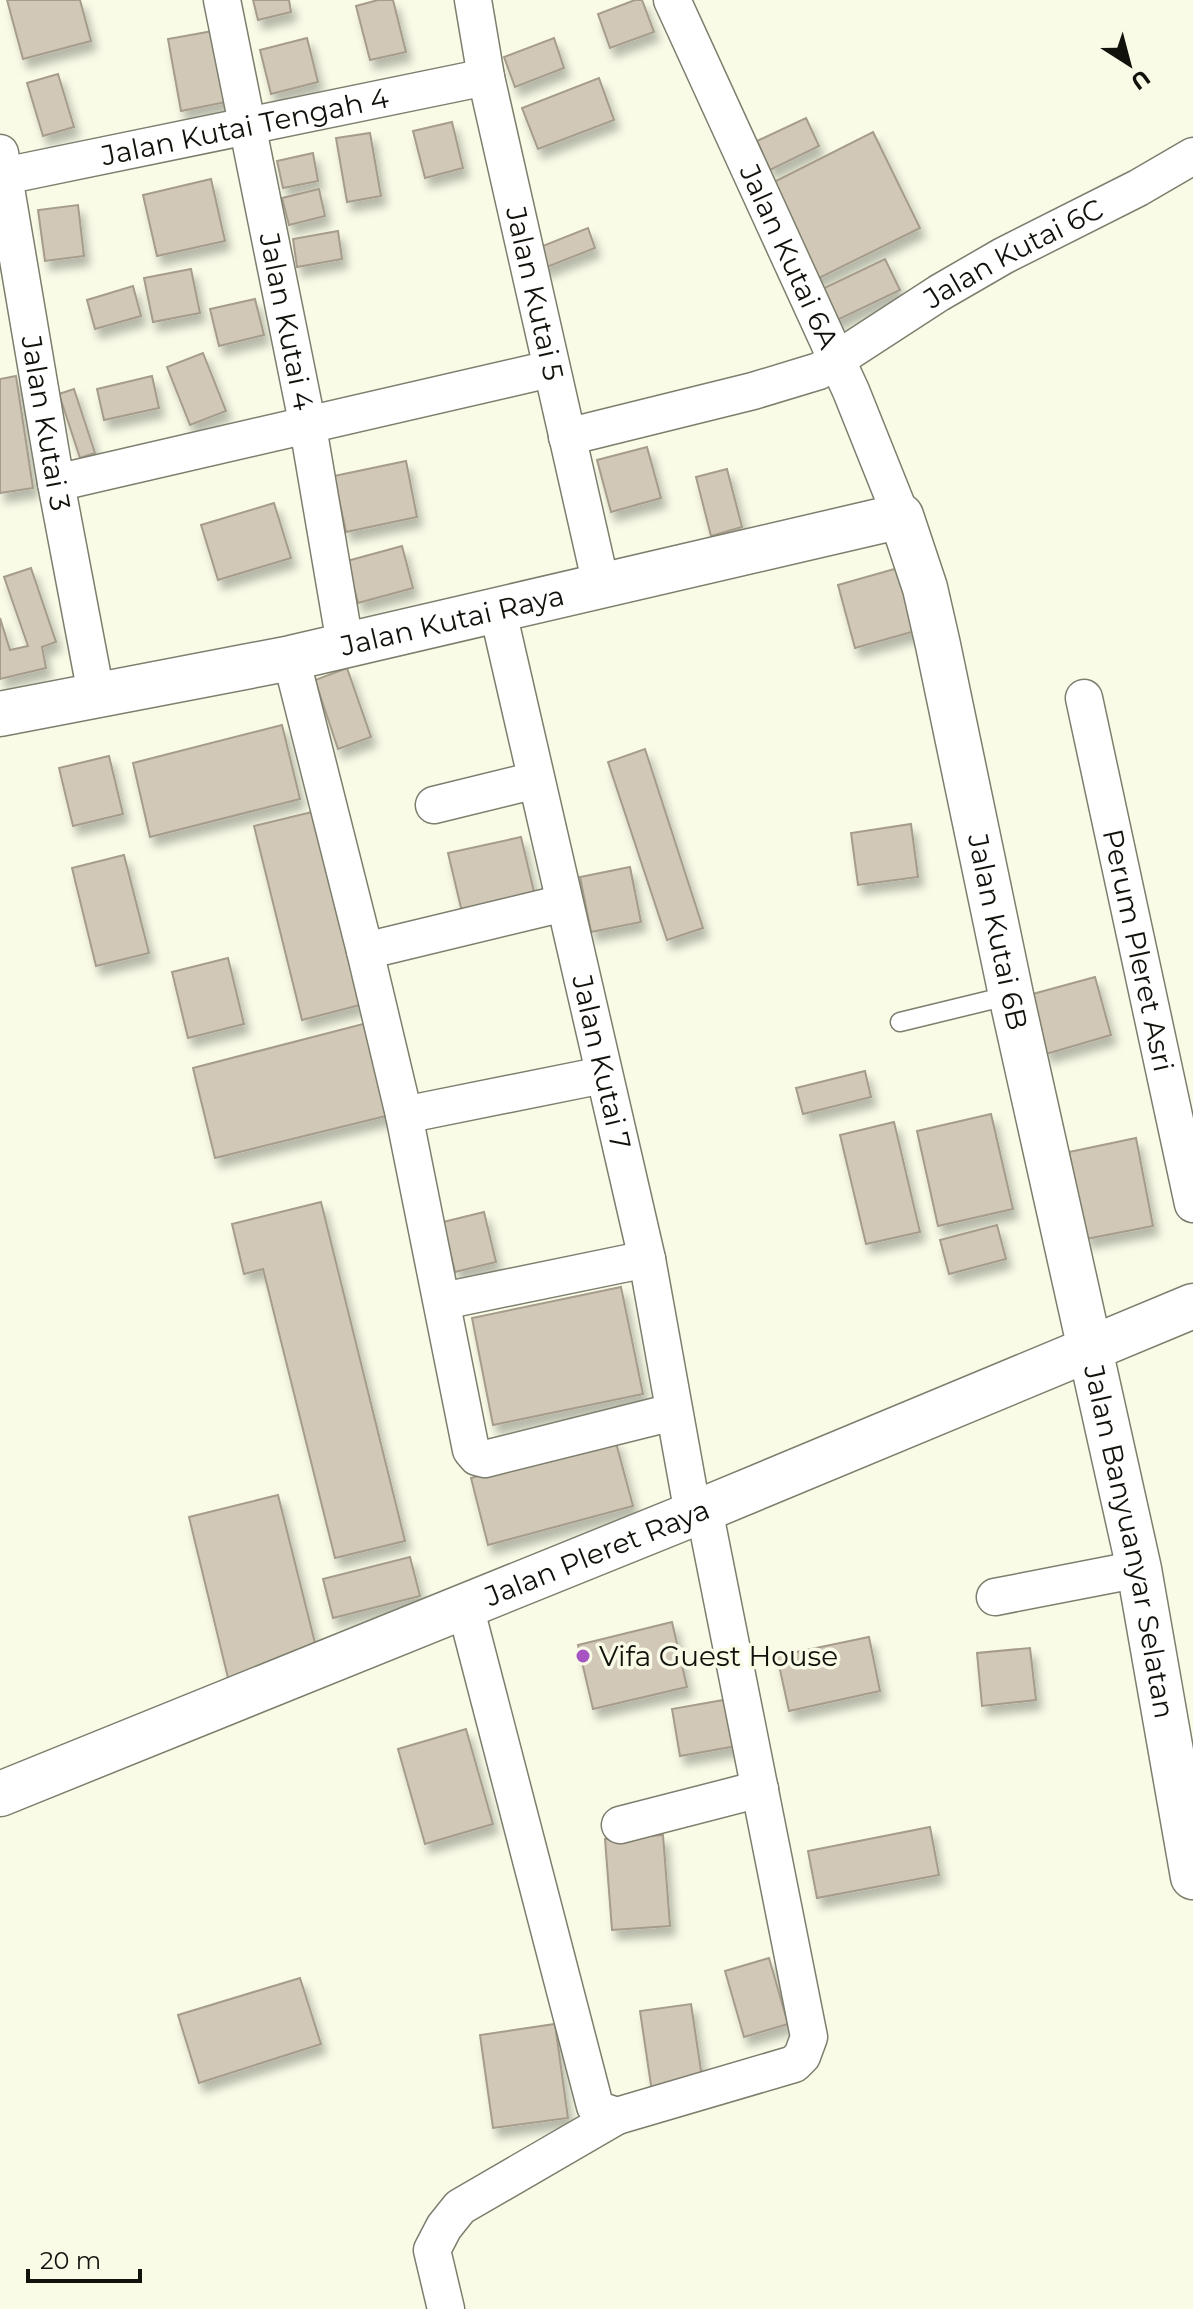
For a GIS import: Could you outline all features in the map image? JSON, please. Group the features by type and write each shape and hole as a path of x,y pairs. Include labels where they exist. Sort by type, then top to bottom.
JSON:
{"street":[{"name":"Jalan Kutai 4","path":"222,0 308,427 345,644"},
{"name":"Jalan Kutai 5","path":"473,0 486,77 601,585"},
{"name":"Jalan Kutai 6A","path":"672,0 837,359 901,516"},
{"name":"Jalan Kutai Tengah 4","path":"2,164 247,126 486,77"},
{"name":"Jalan Kutai 6C","path":"567,437 753,391 819,371 939,293 1003,256 1138,188 1193,156"},
{"name":"Jalan Kutai 3","path":"2,164 56,483 96,694"},
{"path":"56,483 550,369"},
{"name":"Jalan Kutai Raya","path":"0,714 291,658 901,516"},
{"name":"Jalan Kutai 6B","path":"901,516 925,588 1011,995 1091,1348"},
{"name":"Jalan Kutai 7","path":"498,612 647,1259 673,1412 760,1789 809,2037 802,2056 794,2064 617,2116"},
{"path":"291,658 404,1115 471,1450 477,1457 485,1459 673,1412"},
{"name":"Perum Pleret Asri","path":"1084,698 1193,1204"},
{"path":"434,805 536,780"},
{"path":"365,951 564,903"},
{"path":"404,1115 603,1075"},
{"path":"443,1301 647,1259"},
{"name":"Jalan Pleret Raya","path":"0,1794 1193,1306"},
{"name":"Jalan Banyuanyar Selatan","path":"1091,1348 1139,1569 1193,1877"},
{"path":"995,1597 1139,1569"},
{"path":"465,1606 595,2106 617,2116"},
{"path":"620,1825 760,1789"},
{"path":"446,2309 432,2250 444,2227 460,2207 617,2116"}],"lane":[{"path":"900,1022 1011,995"}],"building":[{"path":"7,0 80,0 91,41 23,59"},
{"path":"253,0 289,0 291,12 258,20"},
{"path":"378,0 393,0 406,52 370,60 356,6"},
{"path":"642,0 654,32 610,48 598,14"},
{"path":"213,31 226,102 181,111 168,39"},
{"path":"307,38 318,82 271,94 260,50"},
{"path":"554,38 564,68 515,87 504,57"},
{"path":"58,74 74,127 43,136 27,83"},
{"path":"599,78 614,120 538,149 522,108"},
{"path":"806,118 819,146 770,170 757,141"},
{"path":"452,122 463,168 425,178 413,131"},
{"path":"873,132 920,228 811,282 764,187"},
{"path":"370,133 381,196 347,202 336,138"},
{"path":"313,153 318,181 283,188 277,161"},
{"path":"211,179 225,241 157,256 143,195"},
{"path":"319,189 325,216 289,225 282,198"},
{"path":"78,205 84,256 45,261 38,210"},
{"path":"588,228 595,248 542,269 535,249"},
{"path":"338,231 342,259 297,267 293,239"},
{"path":"885,259 900,290 831,323 816,292"},
{"path":"191,269 200,313 153,322 144,278"},
{"path":"133,286 141,316 95,329 87,300"},
{"path":"255,299 264,335 219,346 210,309"},
{"path":"203,353 226,411 190,425 167,367"},
{"path":"16,376 33,488 0,493 0,379"},
{"path":"152,376 159,408 104,420 97,389"},
{"path":"74,389 95,453 80,458 59,394"},
{"path":"647,447 661,498 611,512 597,460"},
{"path":"406,461 417,517 346,532 334,476"},
{"path":"727,469 742,527 711,536 696,477"},
{"path":"274,503 291,558 218,580 201,525"},
{"path":"402,546 413,588 358,603 347,561"},
{"path":"31,568 56,642 42,647 46,668 0,679 0,618 10,650 28,646 4,577"},
{"path":"898,568 915,631 855,648 838,585"},
{"path":"347,668 371,737 338,749 315,680"},
{"path":"282,725 300,799 150,837 133,763"},
{"path":"645,749 703,928 667,940 608,762"},
{"path":"109,756 123,814 73,826 59,768"},
{"path":"312,812 360,1005 302,1020 254,826"},
{"path":"911,824 918,877 858,885 851,833"},
{"path":"521,837 535,896 462,912 448,853"},
{"path":"124,855 149,953 96,966 72,868"},
{"path":"630,867 641,922 591,932 580,877"},
{"path":"228,958 244,1024 188,1038 172,972"},
{"path":"1095,977 1111,1035 1046,1054 1029,995"},
{"path":"367,1023 390,1115 215,1158 193,1068"},
{"path":"865,1071 871,1097 803,1114 796,1088"},
{"path":"991,1114 1013,1209 938,1226 917,1131"},
{"path":"894,1122 920,1232 866,1244 840,1135"},
{"path":"1136,1138 1153,1226 1086,1239 1069,1152"},
{"path":"321,1202 405,1541 335,1558 263,1269 244,1274 232,1224"},
{"path":"484,1212 496,1262 455,1272 443,1222"},
{"path":"997,1225 1006,1259 949,1274 940,1240"},
{"path":"621,1287 643,1394 493,1425 472,1318"},
{"path":"615,1439 633,1506 488,1545 471,1478"},
{"path":"278,1495 319,1659 229,1682 189,1517"},
{"path":"410,1557 420,1596 333,1618 323,1579"},
{"path":"672,1622 687,1687 593,1709 578,1645"},
{"path":"869,1637 880,1691 789,1711 777,1656"},
{"path":"1030,1648 1036,1700 982,1706 977,1653"},
{"path":"729,1699 737,1746 680,1756 672,1709"},
{"path":"466,1729 493,1824 425,1844 398,1749"},
{"path":"930,1827 939,1875 817,1898 808,1851"},
{"path":"663,1835 670,1926 612,1930 605,1839"},
{"path":"769,1958 788,2024 744,2037 725,1971"},
{"path":"300,1978 321,2044 199,2083 178,2015"},
{"path":"691,2004 703,2084 652,2092 640,2011"},
{"path":"555,2024 568,2118 493,2128 480,2035"}],"place":[{"name":"Vifa Guest House","path":"583,1656"}]}
